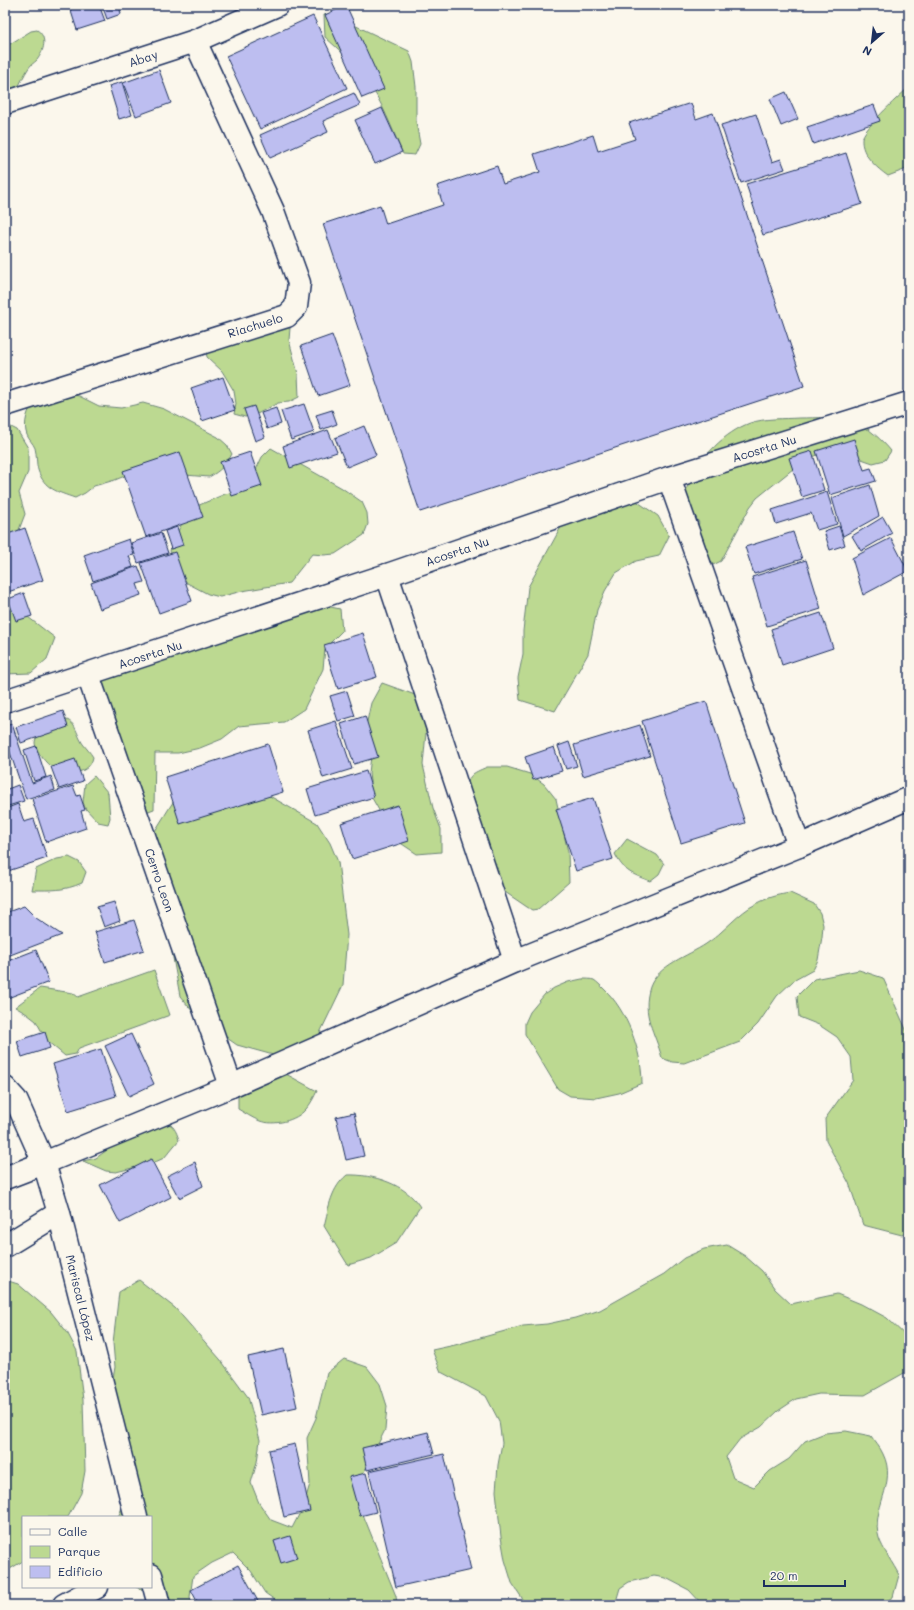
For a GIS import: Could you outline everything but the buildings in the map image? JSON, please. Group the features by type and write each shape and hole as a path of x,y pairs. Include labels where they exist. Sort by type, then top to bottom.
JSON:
{"street":[{"name":"Abay","path":"5,103 195,41 277,5"},
{"name":"Riachuelo","path":"5,405 287,316 296,307 299,283 273,212 195,41"},
{"name":"Acosrta Nu","path":"5,701 88,675 388,575 669,478 909,403"},
{"path":"669,478 799,846"},
{"path":"388,575 515,961"},
{"name":"Cerro Leon","path":"88,675 231,1086"},
{"path":"5,1178 44,1164 231,1086 515,961 799,846 909,798"},
{"name":"Mariscal López","path":"5,1088 16,1100 44,1164 59,1213 136,1516"},
{"path":"5,1246 59,1213"},
{"path":"152,1579 159,1605"},
{"path":"64,1605 95,1588"}],"green space":[{"path":"335,12 352,24 409,51 413,62 416,87 416,122 420,144 415,155 403,154 377,96 366,79 347,57 325,37 324,15"},
{"path":"37,30 43,36 44,44 37,60 31,65 17,89 11,91 6,89 5,47 31,31"},
{"path":"907,89 909,89 909,168 888,176 867,156 862,145 862,139 874,121"},
{"path":"283,318 290,328 289,340 298,374 299,397 289,402 278,403 257,414 245,417 234,414 236,404 234,391 222,371 207,357 203,334"},
{"path":"55,391 79,396 99,406 121,408 143,403 164,409 218,437 227,445 232,454 222,467 209,477 137,471 115,480 94,486 75,498 63,494 52,489 44,482 37,467 35,448 27,435 25,426 28,412 33,404 40,398"},
{"path":"820,418 849,420 860,424 874,434 891,451 885,460 873,463 850,455 826,452 804,460 757,498 750,507 721,561 707,568 688,543 699,523 689,505 686,490 700,463 723,439 732,432 750,423 774,419"},
{"path":"5,424 17,430 28,448 28,472 19,493 25,514 17,535 5,543"},
{"path":"271,448 342,488 362,502 367,513 368,524 364,535 335,554 312,554 289,583 242,591 220,597 208,594 187,583 170,551 173,540 190,509 225,494 247,489 262,457"},
{"path":"619,489 658,516 669,536 659,556 636,561 616,573 605,591 597,610 588,654 555,711 520,700 518,678 523,654 523,631 528,587 561,527 578,508"},
{"path":"5,598 55,638 47,659 31,673 5,674"},
{"path":"317,604 340,609 342,631 325,648 323,669 304,709 284,722 239,726 222,739 200,748 178,753 155,753 154,809 132,817 100,735 89,713 88,689 100,669"},
{"path":"382,683 429,700 423,765 433,808 441,829 441,852 417,854 396,840 372,798 369,773 372,748 366,726 371,703"},
{"path":"61,719 73,724 83,744 93,757 91,763 83,770 71,773 59,771 45,761 37,749 35,741 41,730"},
{"path":"210,762 317,823 330,843 338,862 347,935 343,985 307,1060 284,1058 237,1045 197,1017 180,996 171,947 169,924 147,881 146,855 155,831 178,794 192,775"},
{"path":"487,767 507,767 530,774 544,784 556,799 568,852 569,882 538,909 532,910 505,892 486,892 465,792 468,781 472,775"},
{"path":"94,776 108,793 110,818 108,824 98,822 85,808 83,802 85,784"},
{"path":"627,839 657,855 664,864 659,874 650,881 629,872 618,860 615,854"},
{"path":"69,857 79,862 86,872 82,883 64,889 32,890 36,869 57,859"},
{"path":"790,893 814,904 820,913 823,925 822,937 818,960 813,970 793,981 777,996 758,1024 740,1042 684,1063 672,1062 662,1058 650,1023 647,1006 650,987 654,979 666,967 706,944 737,917 750,908 768,898"},
{"path":"154,970 170,1015 79,1048 76,1054 65,1056 47,1041 36,1021 15,1007 40,988 73,993 78,997"},
{"path":"859,970 883,978 909,1036 909,1231 902,1235 863,1225 849,1183 826,1141 825,1119 853,1080 851,1057 837,1037 819,1025 799,1017 797,996 814,979"},
{"path":"582,979 594,980 620,1008 632,1032 636,1045 642,1083 619,1093 596,1098 570,1096 558,1089 525,1034 525,1023 530,1012 545,994 568,982"},
{"path":"275,1068 317,1091 308,1107 297,1117 278,1123 257,1120 238,1109 238,1087"},
{"path":"146,1122 167,1123 174,1128 177,1133 179,1140 164,1158 153,1163 116,1172 106,1171 83,1161 96,1158"},
{"path":"347,1175 367,1176 388,1182 406,1192 420,1207 396,1243 371,1258 348,1265 324,1226 334,1192 337,1186"},
{"path":"727,1245 745,1256 762,1271 775,1289 791,1304 837,1294 861,1304 887,1318 909,1339 909,1368 906,1372 865,1395 819,1394 796,1399 778,1411 761,1427 740,1439 726,1457 733,1478 754,1487 770,1471 789,1459 805,1441 825,1433 846,1431 871,1436 882,1451 887,1465 886,1486 880,1507 877,1527 879,1538 899,1575 893,1597 879,1605 703,1605 689,1590 666,1578 654,1576 629,1582 620,1588 615,1605 524,1605 522,1598 512,1583 505,1560 501,1537 496,1491 498,1465 502,1443 499,1421 486,1396 441,1372 432,1350 523,1326 547,1324 575,1318 600,1310 664,1274 684,1258 704,1249"},
{"path":"5,1280 18,1284 51,1312 67,1332 77,1351 83,1400 85,1471 81,1493 69,1516 22,1516 22,1562 5,1572"},
{"path":"139,1280 175,1308 220,1359 248,1397 260,1440 257,1462 251,1483 259,1503 271,1520 292,1528 303,1507 310,1484 307,1438 316,1418 327,1373 344,1359 367,1367 380,1384 387,1406 385,1430 355,1490 362,1512 396,1596 397,1605 282,1605 265,1593 251,1571 233,1553 212,1563 193,1576 190,1597 192,1605 165,1605 158,1596 138,1588 152,1588 152,1516 118,1516 132,1485 111,1391 115,1367 113,1343 119,1292"}]}
